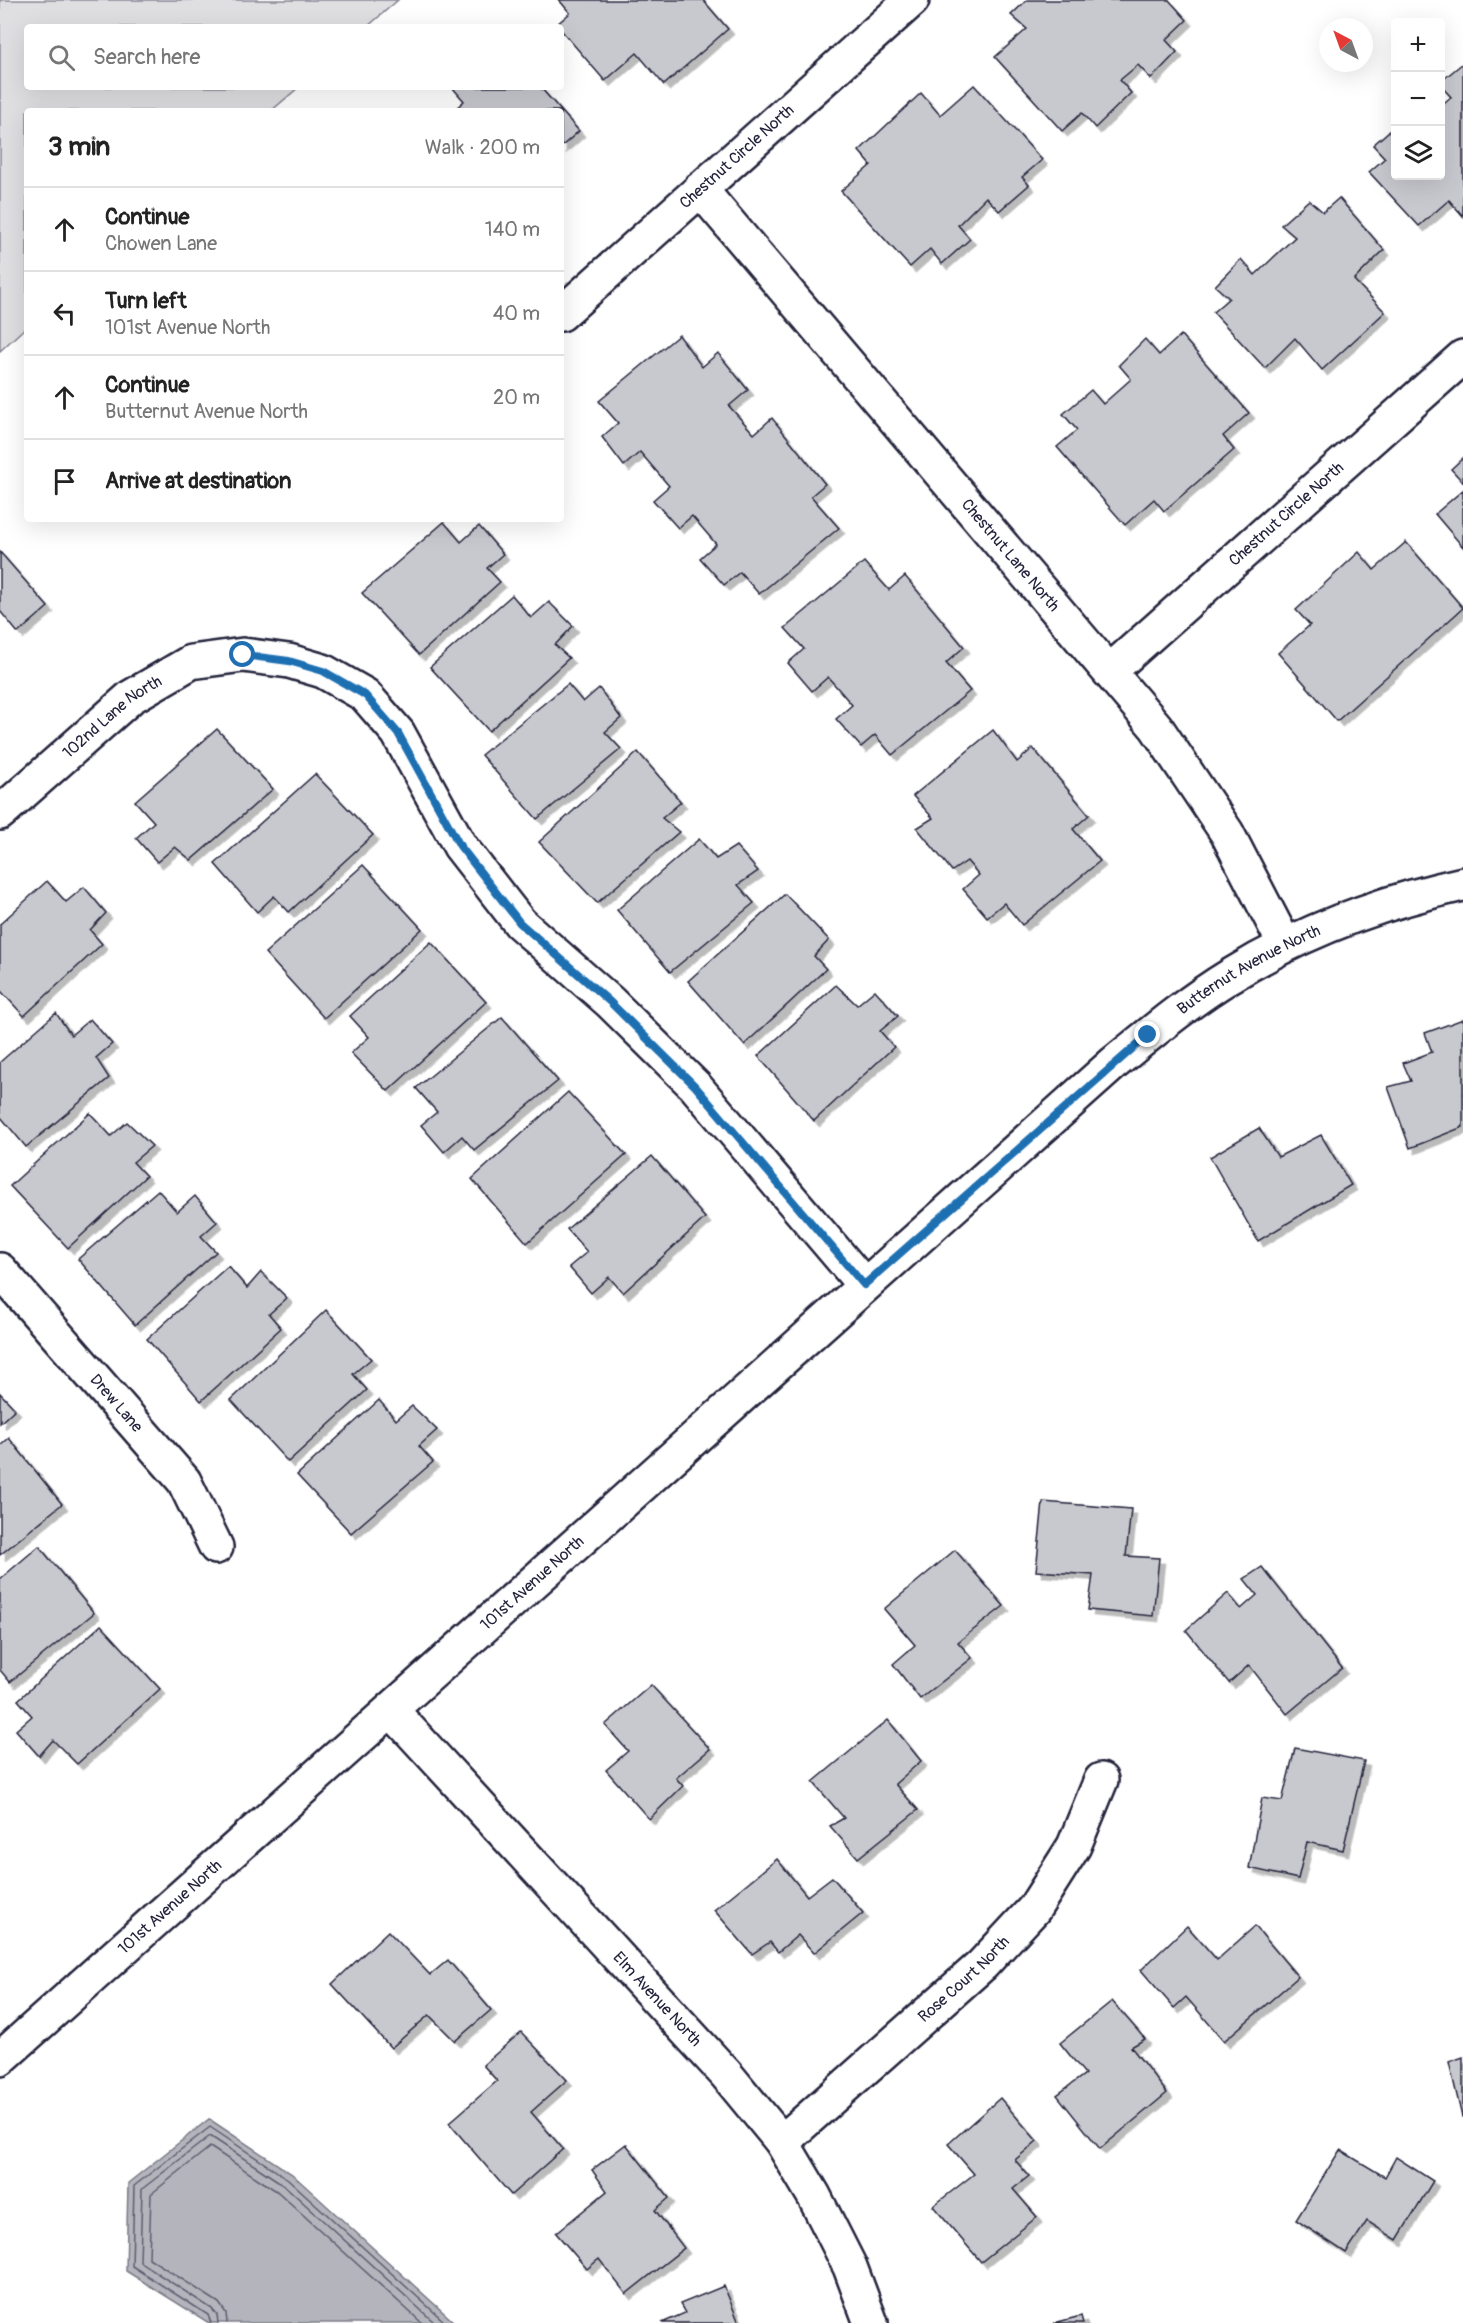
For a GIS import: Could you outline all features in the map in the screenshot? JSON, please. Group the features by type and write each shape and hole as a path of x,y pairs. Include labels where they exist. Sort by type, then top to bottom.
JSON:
{"street":[{"name":"Chestnut Circle North","path":"564,311 912,0"},
{"name":"Chestnut Lane North","path":"700,189 1156,727 1227,833 1285,945"},
{"name":"Chestnut Circle North","path":"1110,671 1463,357"},
{"name":"102nd Lane North","path":"0,813 131,697 191,662 243,655 289,661 323,671 365,695 398,733 460,846 520,923 610,1002 695,1086 864,1285"},
{"name":"Butternut Avenue North","path":"1065,1108 1114,1064 1188,1005 1230,976 1285,945 1346,919 1463,884"},
{"name":"101st Avenue North","path":"0,2059 864,1285 1065,1108"},
{"name":"Drew Lane","path":"0,1270 184,1481 216,1548"},
{"name":"Elm Avenue North","path":"391,1710 726,2074 782,2142 814,2196 850,2267 871,2323"},
{"name":"Rose Court North","path":"782,2142 982,1965 1034,1909 1074,1846 1101,1780"}],"shaded area":[{"path":"0,0 398,0 370,24 24,24 24,90 296,90 274,108 24,108 24,329 0,351"}],"water":[{"path":"209,2119 292,2174 455,2323 209,2323 126,2271 128,2183"}],"building":[{"path":"559,0 703,0 728,29 664,85 637,53 605,81 564,33 564,24 557,24 570,13"},
{"path":"1027,0 1169,0 1187,20 1166,40 1177,52 1151,79 1138,65 1120,80 1131,93 1095,128 1082,113 1062,131 995,57 1027,29 1011,15"},
{"path":"1463,63 1463,216 1449,200 1419,226 1369,172 1385,158 1373,145 1391,129 1391,180 1445,180 1445,102 1451,97 1445,90 1445,78"},
{"path":"974,85 1042,160 1022,177 1029,185 999,211 986,197 958,225 970,239 942,264 930,249 910,267 841,191 871,165 859,151 921,93 940,115"},
{"path":"455,90 543,90 559,108 456,108 464,101"},
{"path":"564,114 579,131 564,144"},
{"path":"1339,198 1384,250 1354,280 1385,312 1322,370 1295,338 1265,368 1213,312 1229,298 1215,286 1241,259 1255,275 1295,237 1281,225 1309,200 1323,212"},
{"path":"679,335 702,367 718,353 748,390 729,406 754,434 772,418 825,484 811,496 839,528 759,594 740,572 724,585 700,558 716,544 692,516 678,528 653,500 669,486 640,452 624,466 602,437 618,423 599,401"},
{"path":"1181,335 1249,413 1223,436 1234,450 1164,511 1154,499 1125,525 1057,447 1077,430 1063,414 1091,390 1103,404 1131,379 1119,365 1145,339 1159,355"},
{"path":"1463,458 1463,482 1451,469"},
{"path":"1463,490 1463,547 1435,514"},
{"path":"444,522 461,542 479,526 503,554 487,568 500,582 419,655 362,593"},
{"path":"1406,542 1463,608 1337,721 1278,653 1310,625 1296,610 1359,552 1374,570"},
{"path":"0,552 48,607 18,633 0,611"},
{"path":"864,562 889,590 905,576 964,647 946,663 970,691 892,755 875,735 861,747 836,719 852,705 828,677 812,691 788,663 804,649 785,628"},
{"path":"512,595 531,618 549,602 573,626 555,645 569,658 489,731 430,667"},
{"path":"568,684 583,702 599,688 621,718 605,732 621,749 537,819 481,755"},
{"path":"217,729 273,789 191,860 175,847 157,862 136,838 154,822 135,801"},
{"path":"993,730 1017,762 1033,748 1089,815 1073,829 1100,861 1022,925 1004,903 987,917 963,889 979,875 967,861 952,871 917,828 933,818 913,796"},
{"path":"638,752 681,802 662,818 679,832 597,903 539,842"},
{"path":"315,774 373,835 289,912 274,896 257,912 215,864"},
{"path":"699,839 716,859 736,846 758,871 738,885 754,903 670,972 617,910"},
{"path":"363,865 422,929 324,1018 265,953"},
{"path":"47,881 66,902 84,887 106,913 90,930 102,944 24,1016 0,990 0,924"},
{"path":"785,894 829,940 814,956 826,969 744,1045 688,981"},
{"path":"431,942 486,1002 388,1091 351,1053 369,1037 350,1016"},
{"path":"836,985 857,1005 875,990 898,1016 880,1031 894,1047 814,1121 758,1056"},
{"path":"56,1013 71,1035 90,1019 112,1044 96,1058 109,1078 26,1147 0,1116 0,1062"},
{"path":"502,1017 558,1081 474,1150 462,1136 444,1152 421,1125 437,1112 416,1088"},
{"path":"1463,1019 1463,1127 1410,1148 1388,1087 1411,1081 1403,1063 1432,1052 1425,1033"},
{"path":"568,1092 626,1155 527,1243 472,1179"},
{"path":"90,1113 111,1136 127,1122 152,1146 133,1162 146,1176 68,1248 10,1186"},
{"path":"1259,1128 1278,1157 1321,1135 1351,1185 1258,1241 1210,1157"},
{"path":"652,1156 705,1218 623,1293 609,1277 591,1293 569,1267 587,1252 567,1229"},
{"path":"158,1190 177,1212 195,1196 217,1222 201,1236 216,1252 135,1325 78,1259"},
{"path":"228,1266 247,1288 261,1272 287,1298 269,1314 281,1328 201,1401 147,1339"},
{"path":"326,1310 371,1359 353,1374 367,1390 288,1462 231,1400"},
{"path":"0,1393 15,1409 0,1423"},
{"path":"379,1400 396,1420 412,1406 437,1430 419,1446 433,1462 351,1533 297,1475"},
{"path":"9,1438 62,1504 0,1555 0,1446"},
{"path":"1043,1502 1131,1509 1126,1556 1159,1558 1153,1616 1088,1610 1093,1575 1036,1571"},
{"path":"39,1546 94,1613 10,1682 0,1670 0,1579"},
{"path":"955,1550 1004,1606 958,1642 972,1658 920,1699 893,1664 915,1645 884,1609"},
{"path":"1262,1567 1342,1668 1287,1714 1249,1665 1229,1683 1186,1630 1228,1593 1241,1609 1257,1595 1244,1579"},
{"path":"101,1625 160,1689 77,1764 53,1740 39,1756 16,1730 32,1716 18,1700"},
{"path":"651,1685 710,1749 676,1778 683,1786 649,1819 606,1770 628,1751 605,1725"},
{"path":"888,1720 921,1761 895,1784 918,1810 858,1858 830,1826 844,1818 813,1782"},
{"path":"1295,1748 1364,1761 1343,1850 1307,1842 1298,1879 1249,1868 1262,1798 1282,1801"},
{"path":"777,1859 807,1896 832,1877 863,1913 814,1953 798,1935 778,1952 770,1942 752,1954 714,1910"},
{"path":"1187,1926 1217,1960 1255,1926 1298,1977 1224,2041 1186,1997 1174,2008 1141,1970"},
{"path":"388,1931 430,1975 448,1960 491,2010 455,2041 429,2015 391,2048 332,1984"},
{"path":"1112,2001 1145,2039 1131,2047 1167,2093 1100,2149 1057,2095 1085,2074 1060,2043"},
{"path":"521,2032 567,2080 531,2112 563,2149 511,2195 449,2123 497,2081 483,2065"},
{"path":"1463,2057 1463,2117 1462,2117 1449,2062"},
{"path":"1000,2098 1037,2141 1015,2160 1029,2176 1013,2189 1037,2217 981,2262 933,2206 974,2174 948,2144"},
{"path":"626,2144 669,2198 655,2210 684,2248 626,2294 599,2259 587,2269 556,2233 607,2191 592,2170"},
{"path":"1340,2150 1385,2177 1396,2157 1433,2181 1397,2240 1367,2221 1346,2253 1296,2220"},
{"path":"724,2286 739,2323 662,2323 685,2313 680,2304"},
{"path":"1081,2316 1083,2323 1054,2323"}],"route":[{"path":"243,655 289,661 323,671 365,695 398,733 460,846 520,923 610,1002 695,1086 864,1285 1148,1035"}]}
